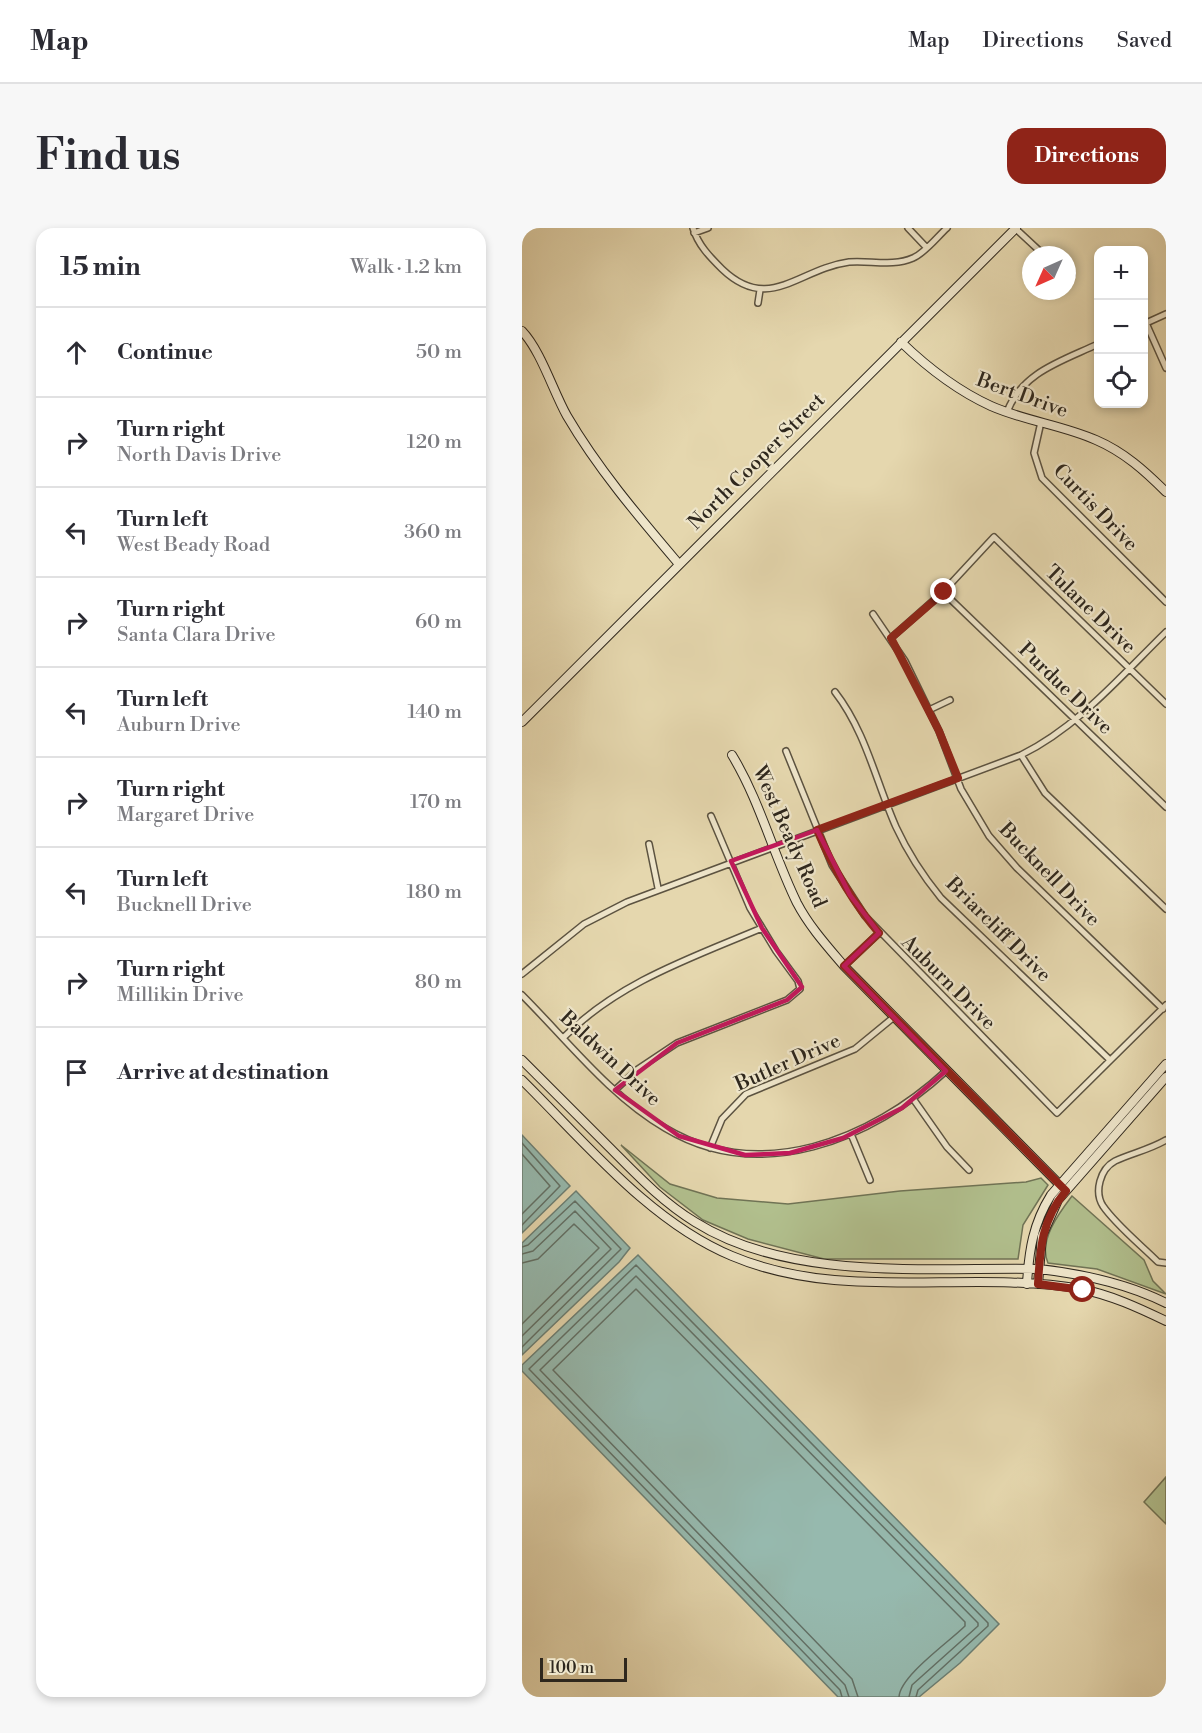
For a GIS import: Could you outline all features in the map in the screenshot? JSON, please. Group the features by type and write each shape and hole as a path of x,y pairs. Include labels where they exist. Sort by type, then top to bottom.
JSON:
{"main road":[{"name":"North Cooper Street","path":"522,722 678,563 1016,228"},
{"path":"522,331 531,343 568,417 592,453 641,521 678,563"},
{"name":"Bert Drive","path":"901,342 943,378 965,393 1007,412 1096,440 1115,449 1135,463 1166,492"},
{"name":"West Beady Road","path":"732,754 747,780 797,903 814,929 844,966 1063,1187"},
{"path":"522,1060 652,1190 695,1223 738,1244 780,1257 826,1265 1039,1269 1102,1279 1166,1304"},
{"path":"1027,1284 1032,1234 1039,1214 1163,1076"},
{"path":"522,1080 658,1214 694,1238 730,1256 784,1273 829,1281 1038,1284 1083,1290 1131,1304 1166,1321"},
{"path":"1038,1284 1042,1236 1063,1187"}],"street":[{"path":"708,228 693,231 706,253 736,282 760,290 778,288 808,274 848,262 896,262 914,258 947,228"},
{"path":"908,228 926,247"},
{"path":"1016,228 1035,246"},
{"path":"758,303 760,290"},
{"path":"1148,321 1166,314"},
{"path":"1148,331 1166,368"},
{"path":"1007,412 1012,398 1035,374 1094,346"},
{"name":"Curtis Drive","path":"1041,422 1034,453 1038,472 1042,478 1166,602"},
{"name":"Tulane Drive","path":"944,592 994,537 1166,704"},
{"path":"891,638 944,592"},
{"name":"Purdue Drive","path":"944,592 1166,807"},
{"name":"Bucknell Drive","path":"873,614 891,638 929,710 979,822 1001,852 1164,1007"},
{"path":"522,974 584,924 658,888 1021,755 1056,737 1166,632"},
{"name":"Briarcliff Drive","path":"835,692 853,719 907,849 941,898 1110,1060"},
{"path":"929,710 950,700"},
{"name":"Auburn Drive","path":"786,751 832,865 850,896 879,933 1057,1113 1110,1060"},
{"path":"1021,755 1045,794 1166,909"},
{"path":"615,1089 638,1069 677,1043 787,1000 798,992 798,981 762,928 711,816"},
{"path":"649,844 658,888"},
{"path":"564,1037 595,1009 639,980 762,928"},
{"path":"844,966 879,933"},
{"name":"Baldwin Drive","path":"522,995 615,1089 664,1128 711,1148 745,1155 790,1153 851,1134 914,1101 946,1071"},
{"path":"1110,1060 1164,1007"},
{"name":"Butler Drive","path":"711,1148 726,1112 746,1094 855,1049 894,1017"},
{"path":"914,1101 947,1147 969,1170"},
{"path":"851,1134 870,1180"},
{"path":"1166,1140 1149,1150 1114,1162 1103,1174 1099,1184 1102,1205 1158,1262 1166,1263"}],"highlighted area":[{"path":"817,830 850,895 879,933 844,966 946,1071 902,1108 843,1138 790,1153 745,1155 679,1136 615,1090 677,1043 787,1000 802,987 762,928 731,861"}],"green space":[{"path":"621,1145 670,1184 717,1198 788,1204 900,1191 1026,1182 1041,1178 1048,1185 1023,1225 1018,1259 824,1259 748,1239 703,1220 660,1187"},
{"path":"1072,1196 1144,1260 1153,1281 1166,1294 1097,1269 1048,1263 1046,1246 1051,1228"},
{"path":"1166,1477 1166,1524 1144,1502"}],"water":[{"path":"522,1135 570,1186 522,1233"},
{"path":"576,1191 630,1248 619,1262 522,1355 522,1243"},
{"path":"638,1255 999,1624 960,1663 919,1697 838,1697 522,1371 522,1365"}],"route":[{"path":"944,592 891,638 905,661 939,731 958,778 817,830 832,865 850,896 879,933 844,966 1066,1191 1048,1218 1042,1236 1038,1284 1083,1290"}]}
